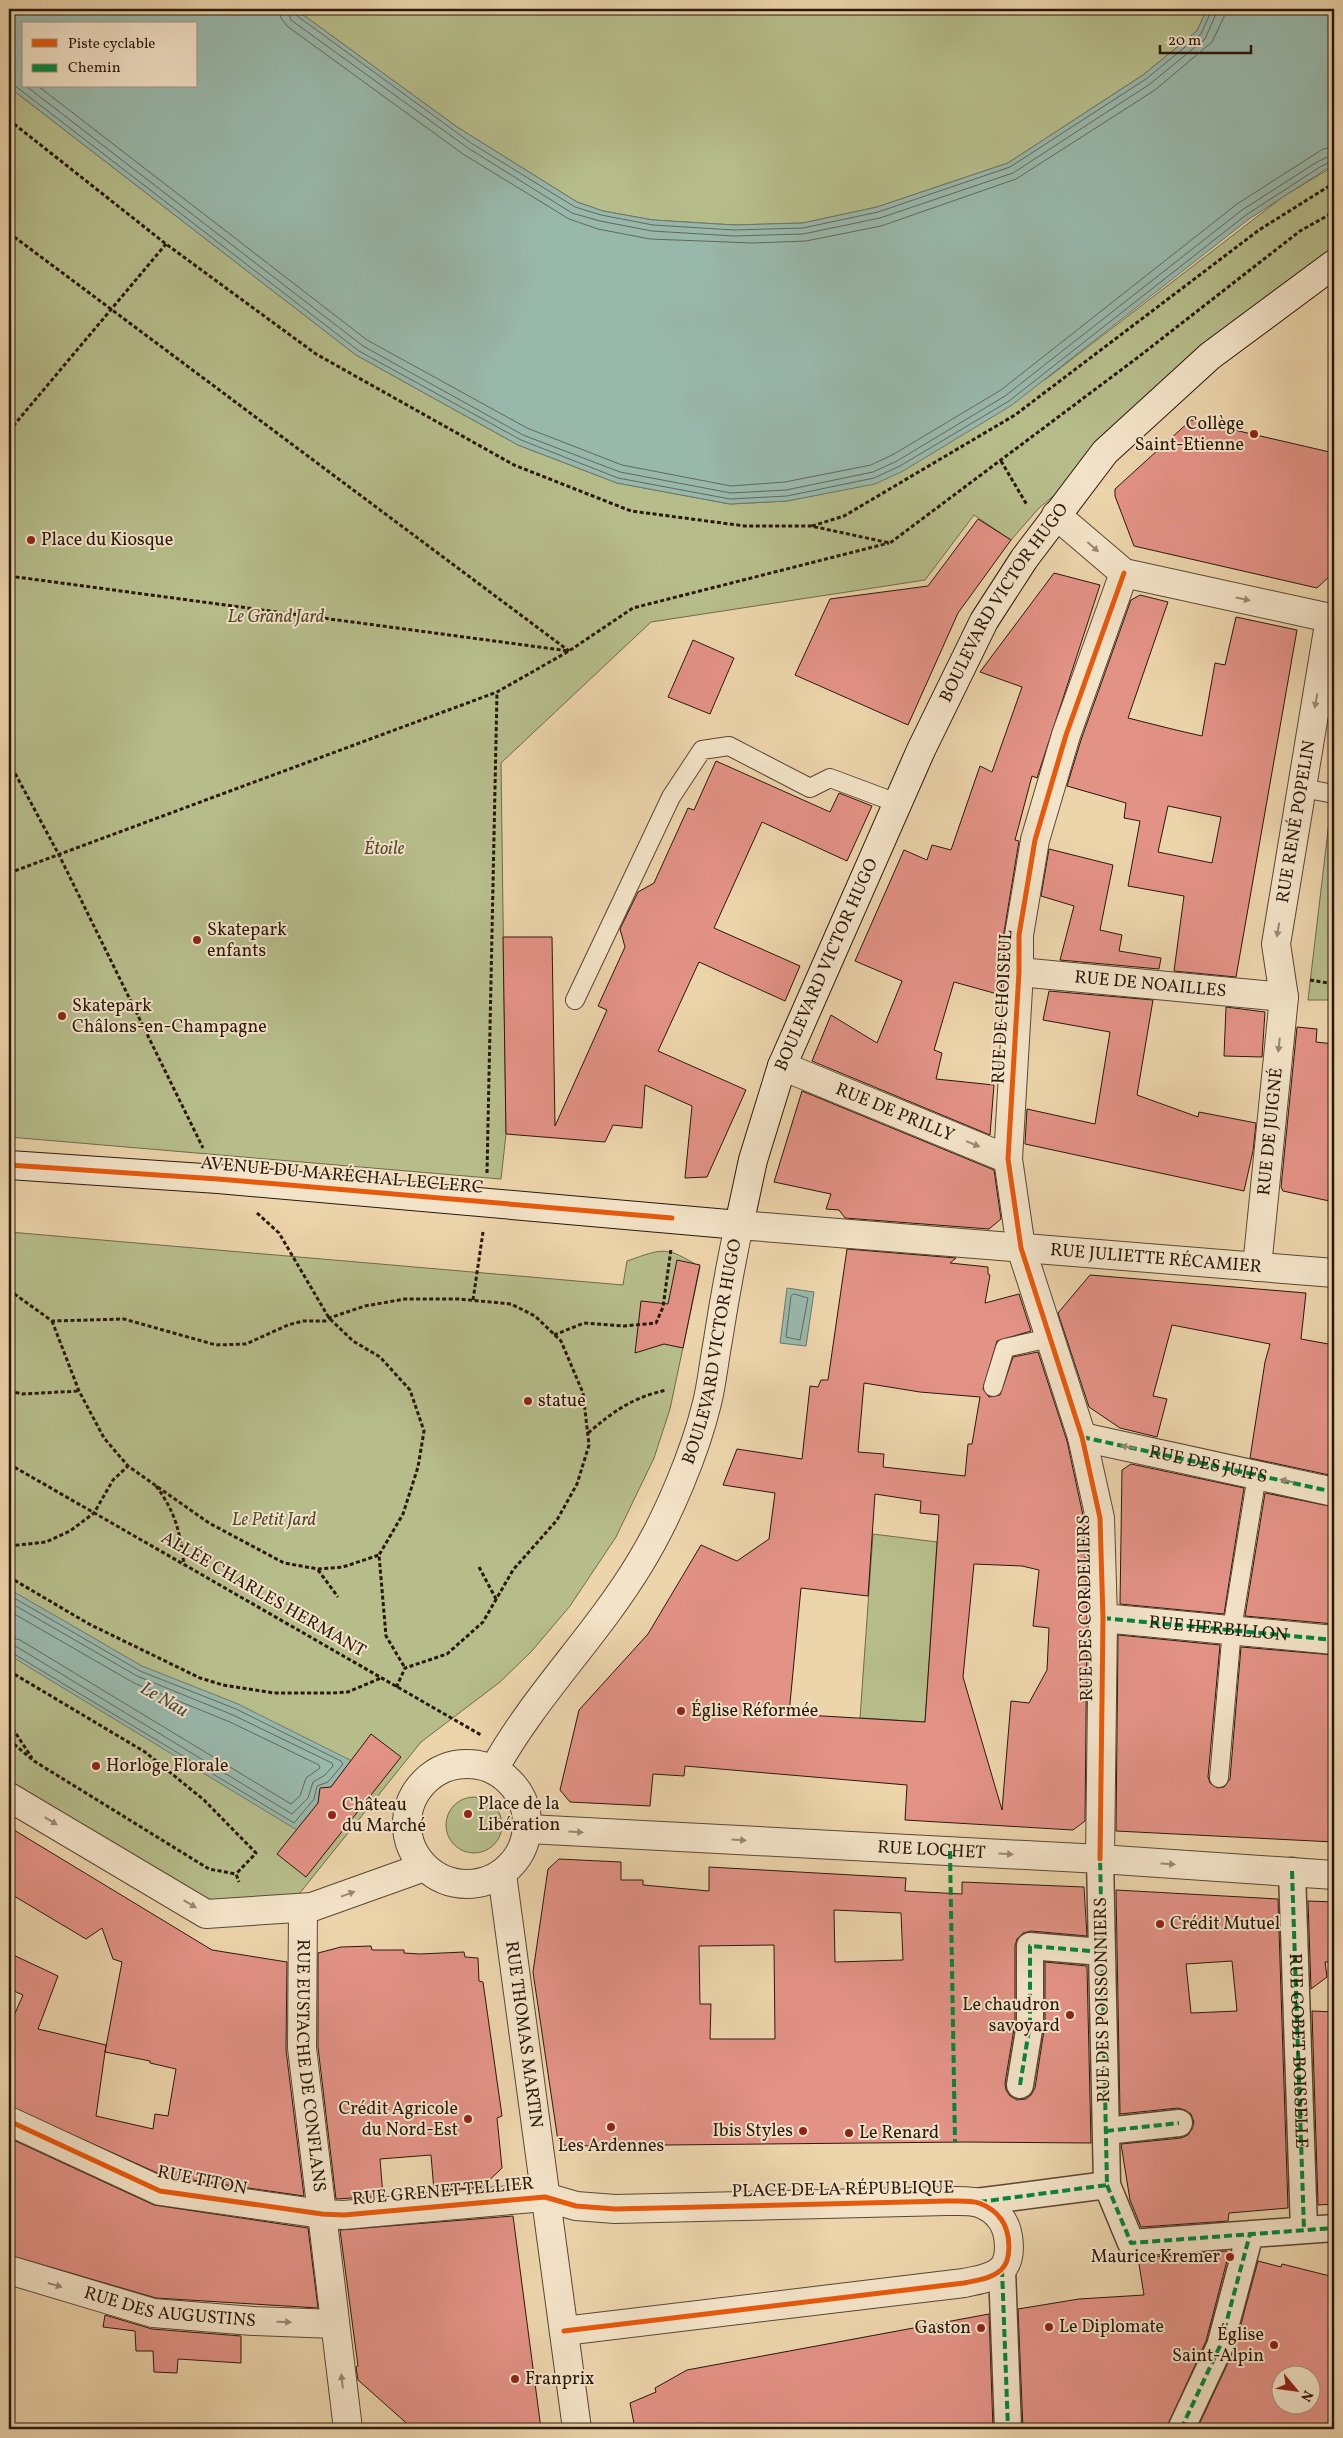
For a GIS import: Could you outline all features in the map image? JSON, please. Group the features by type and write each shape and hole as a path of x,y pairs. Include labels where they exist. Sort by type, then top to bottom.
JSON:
{"street":[{"name":"BOULEVARD VICTOR HUGO","path":"499,1759 561,1670 609,1610 641,1562 680,1485 707,1404 728,1276 753,1160 782,1066 897,803 984,621 1056,515 1105,452 1210,356 1334,264"},
{"path":"1056,515 1124,573 1333,618"},
{"name":"RUE DE CHOISEUL","path":"1021,1248 1008,1159 1019,972 1019,935 1035,840 1066,735 1124,573"},
{"name":"RUE RENÉ POPELIN","path":"1284,997 1276,944 1333,618"},
{"name":"RUE DE NOAILLES","path":"1019,972 1284,997"},
{"name":"RUE DE JUIGNÉ","path":"1257,1267 1284,997"},
{"name":"RUE DE PRILLY","path":"782,1066 1008,1159"},
{"name":"AVENUE DU MARÉCHAL LECLERC","path":"9,1165 218,1178 739,1225"},
{"name":"RUE JULIETTE RÉCAMIER","path":"739,1225 1334,1274"},
{"name":"RUE DES CORDELIERS","path":"1021,1248 1082,1436 1100,1518 1103,1618 1100,1859"},
{"name":"RUE DES JUIFS","path":"1082,1436 1334,1492"},
{"name":"RUE HERBILLON","path":"1103,1618 1334,1640"},
{"path":"499,1759 509,1780 520,1794 526,1811 528,1829 524,1846 515,1861 502,1874 487,1881 470,1885 453,1883 438,1877 424,1866 413,1851 407,1833 407,1814 413,1797 424,1782 439,1770 457,1764 476,1764 499,1759"},
{"path":"9,1797 206,1914 312,1908 424,1866"},
{"name":"RUE LOCHET","path":"528,1829 1100,1859 1334,1875"},
{"name":"RUE DES POISSONNIERS","path":"1100,1859 1106,2135"},
{"name":"RUE GOBET-BOISSELLE","path":"1292,1871 1304,2230"},
{"name":"RUE THOMAS MARTIN","path":"502,1874 545,2197"},
{"name":"RUE EUSTACHE DE CONFLANS","path":"303,1908 302,2048 333,2215 335,2324 348,2429"},
{"path":"1020,2085 1030,2024 1030,1946 1102,1952"},
{"name":"RUE TITON","path":"9,2121 160,2191 333,2215"},
{"path":"1178,2122 1106,2135 1107,2185 1132,2243 1334,2228"},
{"name":"PLACE DE LA RÉPUBLIQUE","path":"545,2197 576,2206 615,2209 976,2202 1107,2185"},
{"path":"545,2197 577,2429"},
{"name":"RUE GRENET TELLIER","path":"333,2215 545,2197"},
{"name":"PLACE DE LA RÉPUBLIQUE","path":"976,2202 990,2208 1000,2218 1007,2230 1008,2255 1002,2269"},
{"path":"1181,2429 1220,2346 1250,2234"},
{"path":"564,2331 964,2282 990,2278 1002,2269"},
{"path":"1002,2269 1008,2429"},
{"name":"RUE DES AUGUSTINS","path":"9,2270 153,2313 253,2322 335,2324"}],"lane":[{"path":"575,1000 670,797 702,750 729,746 810,788 830,778 897,803"},
{"path":"1302,788 1334,794"},
{"path":"993,1387 1005,1348 1050,1338"},
{"path":"1219,1778 1232,1629 1257,1475"}],"path":[{"path":"9,120 166,244 316,354 514,465 631,511 745,526 811,526 890,543"},
{"path":"811,526 844,516 1014,415 1260,230 1334,184"},
{"path":"9,873 497,692 569,651 633,608 890,543 1001,461 1300,231 1334,212"},
{"path":"9,233 569,651"},
{"path":"9,431 166,244"},
{"path":"1001,461 1028,507"},
{"path":"9,576 569,651"},
{"path":"473,1300 486,1202 497,692"},
{"path":"9,762 59,855 218,1178"},
{"path":"1310,980 1334,984"},
{"path":"554,1335 584,1324 624,1326 656,1323 663,1307 670,1263 672,1218"},
{"path":"279,1233 329,1318 353,1341 380,1358 410,1390 424,1431 418,1467 404,1514 379,1555 386,1636 405,1668"},
{"path":"9,1290 52,1321 79,1391 104,1438 128,1466 209,1523 284,1563 318,1569 343,1567 379,1555"},
{"path":"52,1321 124,1319 216,1345 246,1344 288,1325 303,1321 325,1322 329,1318 365,1306 405,1300 473,1300 512,1304 535,1316 561,1341 583,1393 588,1433 589,1445 578,1484 557,1520 514,1570 483,1622 447,1654 405,1668 396,1688"},
{"path":"588,1433 614,1411 645,1394 667,1390"},
{"path":"9,1391 24,1394 79,1391"},
{"path":"9,1546 46,1542 70,1531 94,1513 113,1480 128,1466"},
{"path":"154,1483 170,1505 181,1540 184,1565"},
{"path":"479,1567 496,1599"},
{"path":"318,1569 338,1597"},
{"path":"9,1577 89,1624 200,1678 222,1685 274,1693 331,1693 348,1692 381,1678"},
{"path":"9,1671 145,1752 204,1800 256,1853 236,1874"},
{"path":"9,1723 34,1761"},
{"path":"9,1740 34,1761 209,1869 236,1874"},
{"path":"236,1874 249,1911"}],"green space":[{"path":"295,9 1207,9 1197,31 1143,75 1008,163 877,207 803,223 734,225 653,220 603,211 577,202 457,127"},
{"name":"Le Grand Jard","path":"9,87 356,355 518,445 617,483 730,504 787,501 832,492 1046,379 1284,196 1334,166 1334,264 1039,508 1011,540 974,515 925,580 651,622 501,763 506,1134 501,1179 9,1137"},
{"path":"1329,822 1334,823 1334,1000 1308,1000"},
{"name":"Le Petit Jard","path":"9,1232 623,1285 627,1261 649,1253 672,1252 700,1267 670,1409 654,1458 616,1537 570,1606 531,1652 500,1682 421,1742 295,1899 211,1903 9,1780"},
{"path":"873,1534 937,1542 925,1722 860,1718"},
{"path":"469,1797 479,1797 494,1805 500,1814 502,1825 500,1836 494,1845 479,1853 469,1853 458,1848 451,1841 446,1830 446,1820 451,1809 458,1802"}],"water":[{"path":"9,9 295,9 457,127 577,202 603,211 653,220 734,225 803,223 877,207 1008,163 1143,75 1197,31 1207,9 1334,9 1334,164 1249,219 1012,405 903,471 875,484 787,501 730,504 617,483 518,445 356,355 9,87"},
{"path":"787,1288 814,1292 806,1346 780,1343"},
{"name":"Le Nau","path":"9,1589 142,1666 238,1704 352,1761 330,1788 321,1789 319,1794 321,1800 297,1830 9,1655"}],"building":[{"name":"Collège Saint-Etienne","path":"1191,420 1334,453 1334,572 1317,588 1134,546 1115,496 1115,489"},
{"path":"978,519 1011,540 958,613 908,725 795,675 830,599 928,586"},
{"path":"1054,573 1100,585 1037,778 1032,776 1015,840 1019,841 1004,932 1001,995 954,982 934,1050 942,1053 936,1079 994,1085 990,1135 812,1061 831,1015 877,1043 902,981 855,961 904,850 927,860 932,845 951,850 980,766 992,772 1022,687 980,672"},
{"path":"1140,595 1168,602 1128,718 1202,736 1215,663 1225,665 1236,617 1297,630 1236,977 1174,971 1184,896 1128,886 1140,821 1124,818 1126,803 1067,786 1081,740 1131,600","holes":["1168,806 1221,817 1212,863 1158,852"]},
{"path":"693,640 734,658 710,714 668,697"},
{"path":"716,761 830,812 839,793 872,806 847,861 762,822 714,928 800,966 785,1001 699,962 658,1051 746,1090 707,1177 685,1178 692,1106 645,1085 642,1128 613,1125 605,1142 506,1134 503,937 552,937 555,1126 607,1010 598,1006 625,947 620,929 638,892 654,883 688,808 694,810"},
{"path":"1049,849 1113,865 1100,930 1122,935 1119,951 1161,958 1159,969 1060,960 1074,906 1041,896"},
{"path":"1049,991 1153,1000 1137,1095 1198,1117 1199,1112 1256,1123 1253,1151 1244,1191 1025,1144 1027,1109 1095,1124 1110,1032 1043,1020"},
{"path":"1226,1007 1265,1012 1262,1057 1224,1056"},
{"path":"1297,1027 1317,1029 1316,1042 1334,1044 1334,1202 1283,1191 1281,1187"},
{"path":"802,1091 994,1170 1001,1219 989,1229 845,1218 839,1210 826,1209 831,1194 774,1182"},
{"path":"847,1249 956,1258 950,1263 988,1267 988,1274 990,1275 985,1303 1019,1294 1031,1331 997,1341 983,1389 989,1397 1000,1395 1013,1357 1038,1352 1067,1441 1084,1520 1087,1618 1085,1821 1073,1830 905,1820 907,1785 685,1766 684,1776 653,1774 650,1806 570,1802 560,1790 579,1710 648,1634 701,1545 737,1561 769,1539 775,1493 723,1485 737,1449 802,1459 810,1386 818,1387 821,1380 828,1380","holes":["864,1383 920,1392 980,1397 972,1444 968,1444 965,1476 883,1467 884,1454 858,1452","875,1494 921,1501 920,1513 939,1515 925,1722 789,1714 801,1588 868,1596","974,1564 1022,1566 1039,1570 1033,1626 1049,1628 1047,1670 1029,1703 1011,1701 1002,1810 963,1677"]},
{"path":"677,1260 700,1265 683,1348 664,1344 635,1353 641,1301 668,1304"},
{"path":"1090,1275 1306,1293 1301,1339 1334,1345 1334,1476 1250,1458 1265,1362 1270,1344 1172,1325 1153,1396 1167,1399 1157,1437 1120,1428 1089,1407 1058,1313"},
{"path":"1131,1464 1244,1488 1224,1614 1120,1604 1122,1470"},
{"path":"1265,1493 1334,1507 1334,1624 1245,1616"},
{"path":"1118,1635 1220,1645 1208,1777 1210,1783 1218,1788 1224,1787 1230,1779 1241,1647 1334,1655 1334,1842 1116,1831"},
{"name":"Château du Marché","path":"371,1734 401,1757 306,1877 277,1854 318,1803 320,1788 331,1787"},
{"path":"9,1827 212,1950 287,1962 286,2050 304,2196 164,2176 9,2106 9,2027 23,1995 9,1989 9,1953 58,1976 38,2029 106,2045 105,2052 122,1962 113,1959 102,1928 86,1939 9,1893","holes":["105,2052 150,2061 150,2063 176,2069 168,2116 155,2114 153,2129 96,2116"]},
{"path":"559,1859 621,1862 621,1880 643,1880 643,1885 709,1891 709,1867 906,1878 905,1891 962,1894 962,1882 1084,1887 1087,1936 1031,1931 1023,1933 1017,1939 1015,1946 1015,2023 1005,2083 1006,2090 1010,2096 1017,2100 1026,2099 1035,2088 1045,2024 1045,1962 1087,1966 1091,2143 965,2142 566,2146 558,2141 533,1972 548,1869","holes":["834,1910 901,1913 903,1960 835,1962","774,1945 775,2039 710,2039 711,2004 700,2004 699,1946"]},
{"path":"1116,1890 1278,1899 1288,2208 1229,2213 1228,2221 1141,2227 1130,2200 1121,2144 1181,2138 1188,2135 1194,2122 1191,2114 1178,2108 1120,2114","holes":["1232,1961 1237,2011 1191,2013 1186,1964"]},
{"path":"1308,1901 1334,1902 1334,1962 1325,1962 1327,1977 1311,1989"},
{"path":"371,1946 372,1950 404,1950 404,1953 464,1952 465,1957 478,1958 479,1981 483,1982 502,2116 497,2118 502,2168 482,2187 434,2191 431,2155 380,2159 383,2196 336,2199 318,2047 318,1953 341,1947"},
{"path":"1312,2011 1334,2012 1334,2204 1318,2205"},
{"path":"9,2138 154,2205 308,2228 318,2308 156,2298 9,2255"},
{"path":"513,2216 541,2429 413,2429 358,2380 356,2367 358,2366 340,2230"},
{"path":"1226,2251 1229,2253 1206,2341 1166,2429 1023,2429 1018,2309 1079,2299 1144,2295 1138,2258"},
{"name":"Église Saint-Alpin","path":"1258,2261 1281,2267 1282,2264 1334,2277 1334,2415 1331,2429 1197,2429 1234,2350"},
{"path":"989,2314 993,2429 635,2429 630,2403 656,2392 655,2388 687,2370"},
{"path":"105,2315 152,2329 241,2336 241,2363 178,2359 177,2373 154,2372 153,2351 136,2351 135,2331 103,2327"}],"marked path":[{"path":"1082,1437 1334,1492"},
{"path":"1103,1618 1334,1640"},
{"path":"950,1851 955,2142"},
{"path":"979,2202 1107,2185 1100,1855"},
{"path":"1292,1871 1304,2230"},
{"path":"1020,2085 1030,2024 1030,1946 1102,1952"},
{"path":"1106,2131 1179,2123"},
{"path":"1107,2185 1131,2243 1334,2228"},
{"path":"1181,2429 1220,2346 1250,2234"},
{"path":"1002,2269 1008,2429"}],"cycle path":[{"path":"1100,1859 1103,1618 1100,1518 1082,1437 1021,1248 1008,1159 1019,972 1019,935 1035,840 1066,735 1124,573"},
{"path":"9,1165 218,1179 672,1218"},
{"path":"9,2121 160,2191 322,2214 344,2215 545,2197 576,2206 615,2209 972,2201 979,2203 999,2216 1004,2224 1008,2238 1009,2252 1005,2265 997,2273 979,2280 564,2331"}],"place":[{"name":"Collège Saint-Etienne","path":"1254,434"},
{"name":"Place du Kiosque","path":"31,540"},
{"name":"Skatepark enfants","path":"197,940"},
{"name":"Skatepark Châlons-en-Champagne","path":"62,1016"},
{"name":"statue","path":"528,1401"},
{"name":"Église Réformée","path":"681,1711"},
{"name":"Horloge Florale","path":"96,1766"},
{"name":"Place de la Libération","path":"468,1814"},
{"name":"Château du Marché","path":"332,1815"},
{"name":"Crédit Mutuel","path":"1160,1924"},
{"name":"Le chaudron savoyard","path":"1070,2015"},
{"name":"Crédit Agricole du Nord-Est","path":"468,2119"},
{"name":"Les Ardennes","path":"611,2127"},
{"name":"Ibis Styles","path":"803,2131"},
{"name":"Le Renard","path":"849,2133"},
{"name":"Maurice Kremer","path":"1230,2257"},
{"name":"Le Diplomate","path":"1049,2327"},
{"name":"Gaston","path":"981,2328"},
{"name":"Église Saint-Alpin","path":"1274,2345"},
{"name":"Franprix","path":"515,2379"}],"park label":[{"name":"Étoile","path":"384,849"}]}
